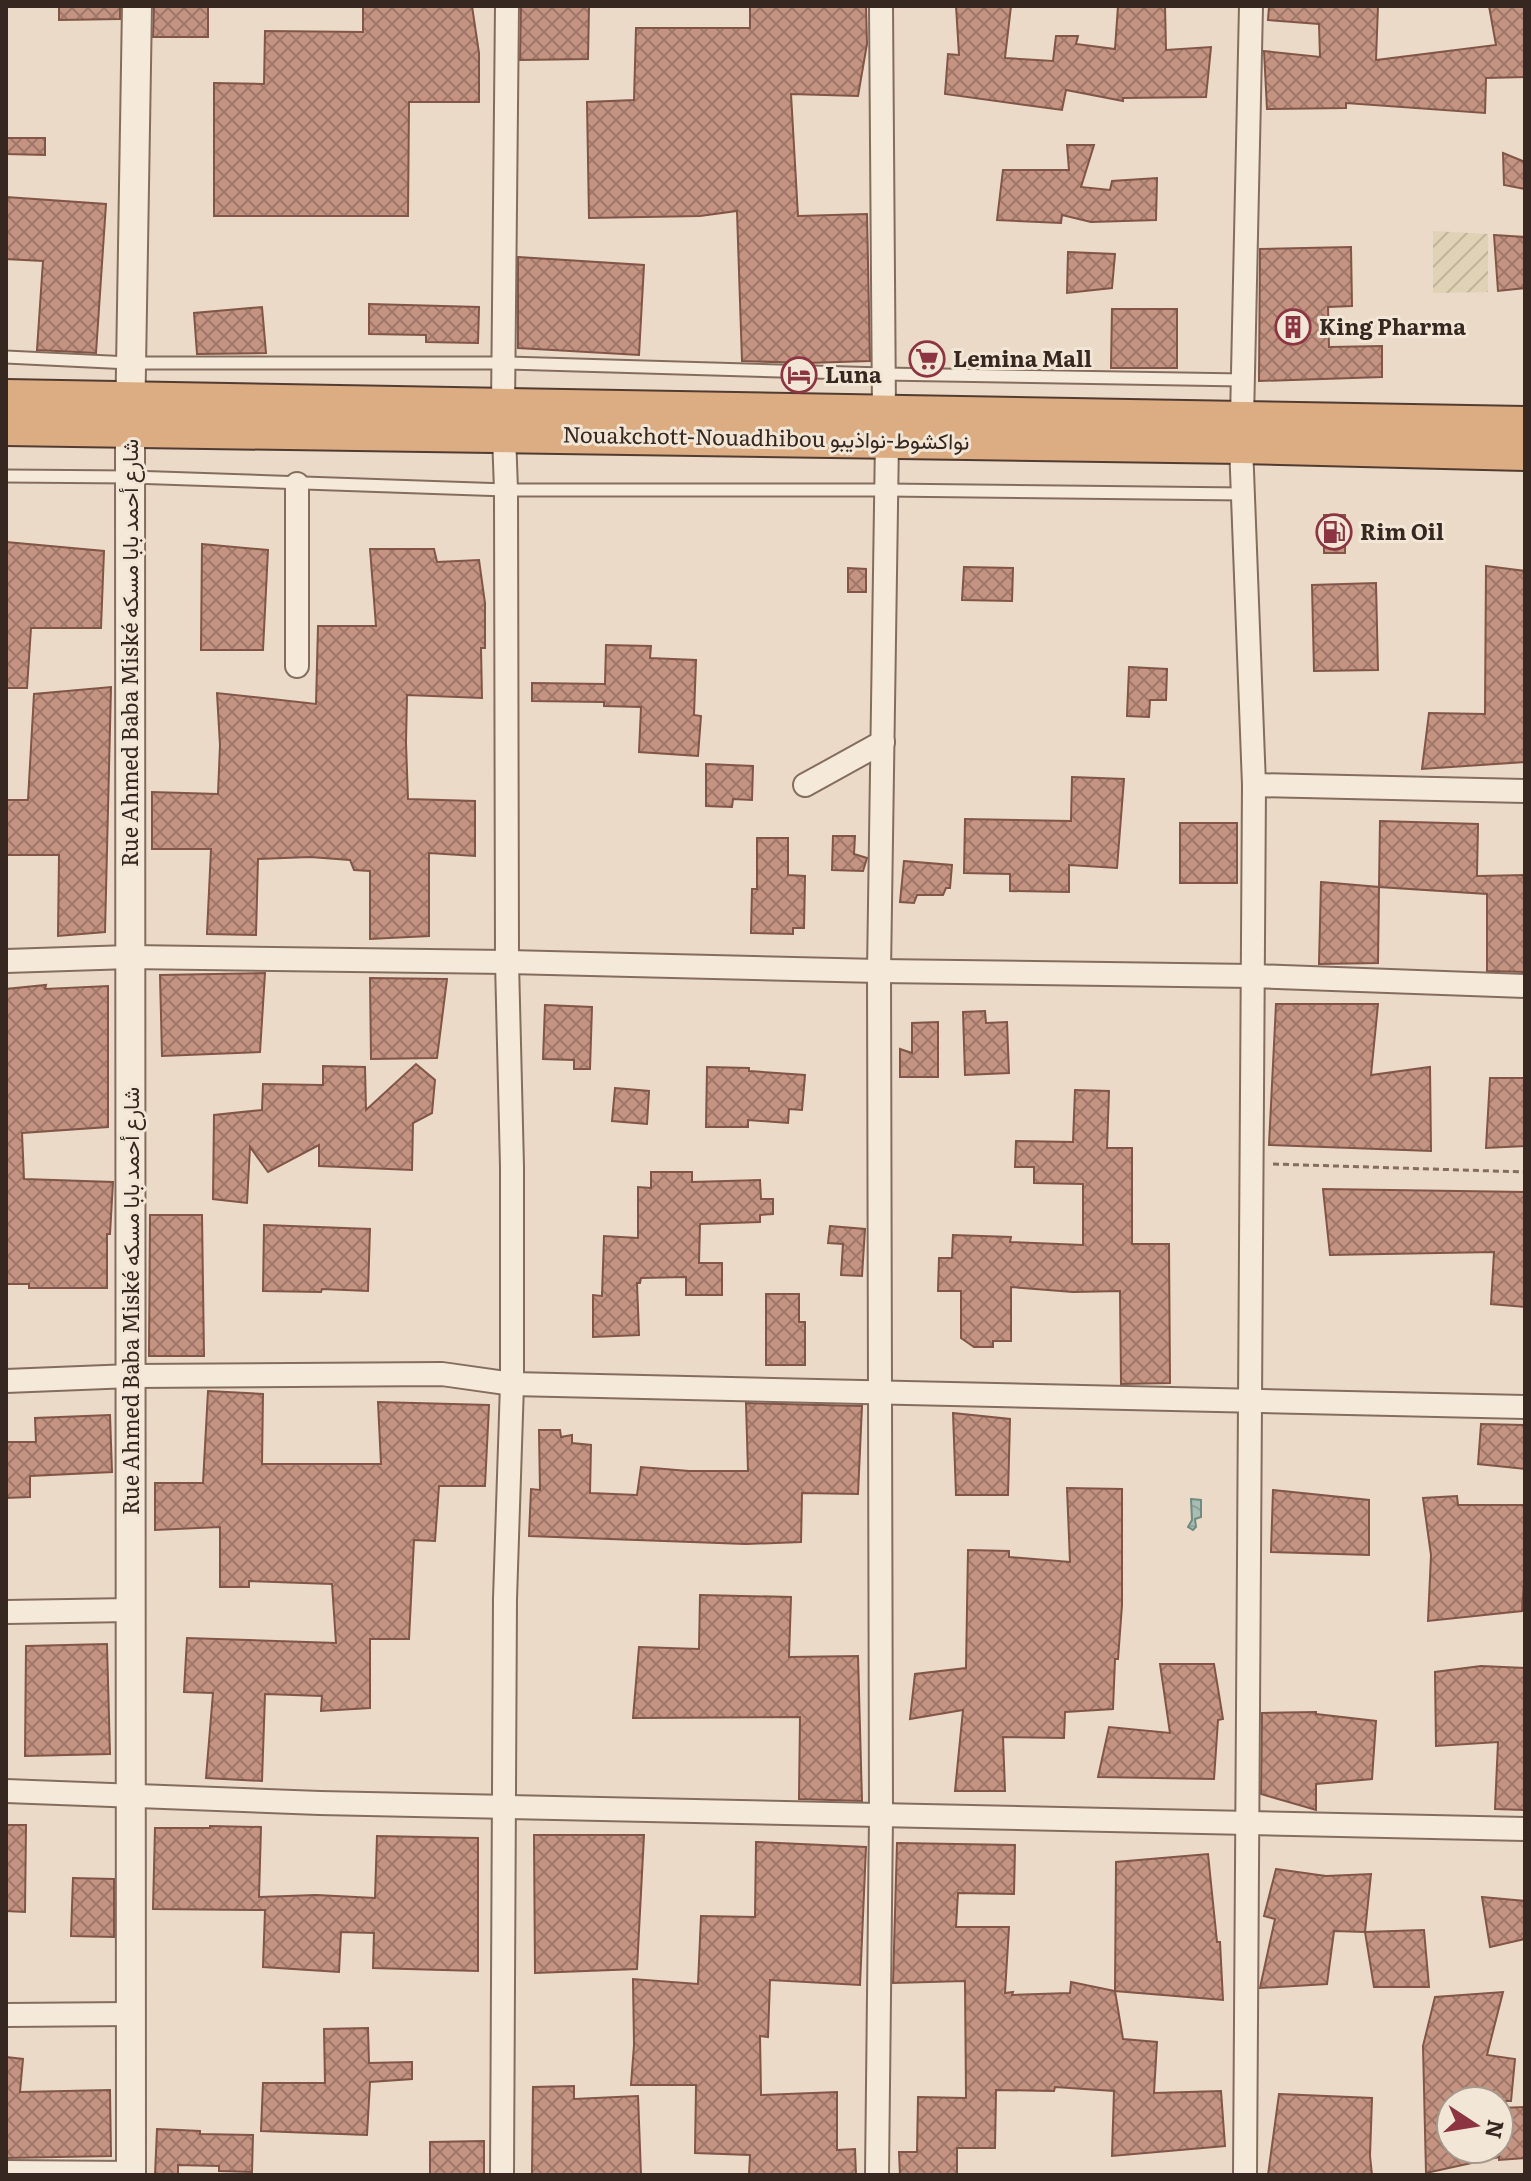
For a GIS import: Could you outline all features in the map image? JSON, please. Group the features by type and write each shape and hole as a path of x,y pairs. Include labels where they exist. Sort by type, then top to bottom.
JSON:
{"highway":[{"name":"Nouakchott-Nouadhibou نواكشوط-نواذيبو","path":"6,398 130,414 503,421 1242,432 1525,425"},
{"name":"Nouakchott-Nouadhibou نواكشوط-نواذيبو","path":"6,427 130,414"},
{"name":"Nouakchott-Nouadhibou نواكشوط-نواذيبو","path":"1242,432 1525,452"}],"street":[{"name":"Rue Ahmed Baba Miské شارع أحمد بابا مسكه","path":"131,2174 130,363 137,6"},
{"path":"502,2175 505,1599 512,1384 503,421 507,6"},
{"path":"877,2175 881,1817 879,971 886,490 881,6"},
{"path":"1245,2175 1254,785 1242,432 1251,6"},
{"path":"297,484 297,666"},
{"path":"805,785 883,742"},
{"path":"1254,785 1525,791"},
{"path":"6,961 130,957 507,962 1253,976 1525,986"},
{"path":"6,1381 131,1376 442,1374 512,1384 1525,1407"},
{"path":"6,1612 131,1610"},
{"path":"6,1791 504,1808 1525,1829"},
{"path":"6,2015 131,2014"},
{"path":"6,2172 131,2174"}],"lane":[{"path":"6,357 130,363 504,363 1243,380"},
{"path":"6,476 131,477 506,490 1244,494"}],"path":[{"path":"1250,1163 1525,1172"}],"shaded area":[{"path":"1433,231 1488,234 1488,292 1433,293"}],"water":[{"path":"1191,1499 1201,1500 1201,1517 1195,1519 1196,1527 1193,1530 1188,1527 1192,1520"}],"building":[{"path":"59,6 120,6 120,19 59,20"},
{"path":"154,6 208,6 208,37 153,37"},
{"path":"363,6 472,6 479,53 479,102 409,102 408,216 214,216 214,83 264,84 265,31 363,32"},
{"path":"521,6 589,6 588,59 520,60"},
{"path":"750,6 866,6 867,44 858,96 791,94 798,216 867,214 870,361 742,361 737,211 700,216 589,218 587,102 634,100 636,28 750,28"},
{"path":"956,6 1011,6 1005,58 1053,61 1056,36 1078,36 1076,44 1115,49 1118,6 1165,6 1166,50 1211,47 1206,97 1123,98 1123,101 1066,90 1062,110 945,94 948,54 959,55"},
{"path":"1269,6 1378,6 1376,60 1496,45 1489,6 1525,6 1525,77 1486,78 1485,113 1346,103 1346,108 1267,109 1264,51 1320,57 1319,24 1268,20"},
{"path":"6,138 45,138 45,155 6,154"},
{"path":"1067,145 1094,145 1081,187 1110,190 1112,181 1157,178 1156,220 1091,222 1062,215 1061,223 997,220 1003,170 1069,170"},
{"path":"1503,153 1525,162 1525,189 1504,185"},
{"path":"6,197 106,204 96,353 37,350 43,261 6,259"},
{"path":"1494,235 1525,237 1525,288 1498,291"},
{"name":"King Pharma","path":"1351,247 1352,306 1328,307 1329,347 1382,346 1382,377 1259,381 1260,249"},
{"path":"1068,252 1115,254 1112,288 1067,293"},
{"path":"518,257 644,265 639,355 518,348"},
{"path":"369,304 479,307 478,343 426,342 426,335 369,334"},
{"path":"262,307 266,353 197,354 194,313"},
{"path":"1112,309 1177,309 1177,368 1111,368"},
{"path":"1324,515 1345,515 1345,553 1324,553"},
{"path":"6,542 104,551 101,628 31,628 27,688 6,688"},
{"path":"202,544 268,550 263,650 201,650"},
{"path":"370,549 434,549 437,562 479,560 485,603 485,648 481,648 482,698 407,695 406,743 408,799 475,801 475,856 429,853 429,936 370,939 370,871 354,870 350,860 310,857 258,859 256,935 207,934 211,849 152,849 152,792 218,794 220,745 217,693 316,704 318,626 376,626"},
{"path":"1486,566 1525,571 1525,762 1422,769 1429,713 1485,714"},
{"path":"964,567 1013,568 1012,601 962,600"},
{"path":"848,568 866,569 866,592 848,592"},
{"path":"1376,583 1378,670 1314,671 1312,585"},
{"path":"606,645 651,646 650,658 696,660 694,715 701,716 698,756 639,752 641,707 604,706 604,702 532,701 532,683 605,684"},
{"path":"1129,667 1167,669 1166,700 1150,700 1149,717 1127,716"},
{"path":"111,687 105,932 58,936 59,855 6,855 6,800 28,800 34,694"},
{"path":"706,764 753,766 752,800 733,799 732,807 706,806"},
{"path":"1072,777 1124,779 1117,868 1069,865 1069,892 1010,891 1010,874 964,873 965,819 1071,821"},
{"path":"1380,821 1478,824 1477,876 1525,875 1525,972 1487,971 1487,894 1379,887"},
{"path":"1180,823 1237,823 1237,883 1180,883"},
{"path":"833,836 855,836 854,854 867,858 863,871 832,870"},
{"path":"757,838 788,838 788,875 805,876 804,928 793,928 793,934 751,933 752,889 757,889"},
{"path":"904,861 952,865 950,888 946,888 943,895 917,895 914,903 900,902"},
{"path":"1321,882 1379,887 1378,963 1319,964"},
{"path":"265,973 260,1052 162,1056 160,975"},
{"path":"370,978 447,979 437,1058 371,1059"},
{"path":"46,985 45,989 108,986 108,1127 22,1133 24,1179 113,1182 110,1234 107,1234 107,1288 29,1288 29,1284 6,1284 6,989"},
{"path":"1276,1004 1378,1004 1371,1075 1430,1067 1431,1151 1269,1145"},
{"path":"545,1005 592,1007 590,1069 574,1069 574,1060 543,1059"},
{"path":"985,1011 986,1023 1007,1022 1009,1073 965,1075 963,1012"},
{"path":"938,1022 938,1077 900,1077 900,1049 912,1053 912,1023"},
{"path":"416,1064 435,1080 432,1113 413,1123 412,1170 319,1166 319,1145 268,1172 250,1147 247,1203 213,1199 214,1115 262,1110 263,1084 323,1085 323,1066 365,1067 366,1110"},
{"path":"707,1067 749,1068 749,1071 805,1075 802,1110 789,1109 788,1123 748,1120 748,1127 706,1127"},
{"path":"1490,1078 1525,1078 1525,1146 1486,1148"},
{"path":"615,1088 649,1091 647,1124 612,1121"},
{"path":"1075,1090 1109,1091 1107,1148 1132,1148 1132,1244 1169,1244 1170,1383 1121,1384 1120,1291 1073,1292 1011,1287 1011,1341 993,1341 993,1347 974,1347 961,1338 961,1291 938,1291 939,1258 952,1258 953,1235 1011,1237 1010,1242 1083,1245 1083,1184 1034,1183 1034,1167 1015,1167 1016,1141 1073,1142"},
{"path":"651,1172 692,1172 692,1182 760,1180 761,1199 773,1199 773,1214 760,1215 760,1222 700,1224 699,1263 722,1263 722,1295 686,1295 686,1277 641,1278 637,1283 639,1335 593,1337 593,1295 602,1296 604,1236 638,1238 638,1187 651,1188"},
{"path":"1323,1189 1525,1192 1525,1307 1491,1304 1494,1252 1330,1255"},
{"path":"150,1215 202,1215 204,1356 149,1356"},
{"path":"264,1225 370,1229 368,1291 263,1291"},
{"path":"830,1226 865,1229 862,1276 841,1275 843,1244 828,1243"},
{"path":"766,1294 799,1294 799,1322 805,1322 805,1365 766,1365"},
{"path":"208,1391 263,1394 262,1464 381,1464 378,1402 489,1405 485,1486 439,1486 435,1541 414,1540 409,1639 370,1639 370,1708 321,1711 322,1696 265,1694 262,1781 206,1778 213,1693 184,1692 187,1638 336,1643 332,1584 249,1581 249,1587 220,1587 220,1527 155,1530 155,1483 203,1483"},
{"path":"746,1403 862,1406 858,1494 802,1493 801,1542 746,1544 529,1536 531,1489 540,1490 539,1430 560,1430 561,1437 572,1435 572,1443 591,1445 590,1493 637,1495 641,1467 748,1471"},
{"path":"953,1413 1010,1419 1008,1495 956,1495"},
{"path":"110,1415 112,1472 30,1476 30,1497 6,1498 6,1442 36,1442 35,1418"},
{"path":"1481,1424 1525,1425 1525,1469 1478,1464"},
{"path":"1067,1488 1122,1489 1122,1605 1113,1709 1065,1712 1064,1738 1003,1737 1005,1791 955,1791 963,1710 910,1719 915,1674 966,1668 968,1550 1009,1551 1009,1557 1070,1562"},
{"path":"1273,1490 1369,1500 1369,1555 1271,1552"},
{"path":"1457,1496 1458,1505 1524,1505 1522,1611 1428,1621 1431,1555 1423,1498"},
{"path":"700,1595 791,1597 789,1657 858,1656 862,1801 799,1799 800,1717 633,1718 639,1647 699,1649"},
{"path":"107,1644 110,1754 25,1756 26,1646"},
{"path":"1160,1664 1214,1664 1223,1719 1218,1720 1214,1779 1098,1777 1109,1727 1170,1733"},
{"path":"1481,1666 1525,1668 1525,1810 1495,1809 1498,1742 1436,1746 1435,1672"},
{"path":"1316,1712 1376,1721 1372,1779 1316,1784 1316,1810 1261,1794 1262,1713"},
{"path":"6,1825 26,1825 25,1912 6,1911"},
{"path":"261,1827 259,1897 316,1895 375,1898 377,1836 478,1838 478,1971 373,1968 374,1933 341,1932 339,1972 263,1967 265,1910 153,1909 155,1828"},
{"path":"534,1835 644,1835 637,1969 535,1973"},
{"path":"756,1842 866,1847 860,1985 770,1980 768,2037 760,2036 761,2095 837,2092 837,2150 855,2149 856,2175 749,2175 750,2155 695,2153 696,2085 631,2085 633,1979 698,1984 701,1916 755,1917"},
{"path":"897,1843 1015,1845 1014,1894 958,1893 956,1927 1009,1927 1005,1993 1070,1993 1071,1982 1115,1991 1123,2039 1157,2042 1154,2093 1221,2091 1225,2146 1112,2156 1114,2091 1055,2087 1054,2091 996,2090 995,2148 957,2148 957,2175 900,2175 899,2152 917,2152 918,2097 966,2098 965,1981 893,1983"},
{"path":"1208,1854 1217,1942 1220,1942 1223,2000 1115,1991 1116,1862"},
{"path":"1276,1869 1326,1876 1371,1874 1365,1932 1334,1931 1327,1984 1260,1988 1275,1919 1264,1916"},
{"path":"73,1878 114,1879 114,1937 71,1936"},
{"path":"1482,1897 1525,1901 1525,1939 1490,1947"},
{"path":"1424,1930 1429,1987 1374,1987 1365,1932"},
{"path":"1503,1992 1487,2055 1515,2059 1513,2085 1435,2085 1435,2165 1462,2165 1426,2173 1423,2046 1435,1997"},
{"path":"368,2028 369,2063 412,2062 412,2079 370,2082 367,2135 261,2131 263,2083 325,2083 324,2029"},
{"path":"6,2057 23,2059 20,2092 110,2090 111,2156 6,2158"},
{"path":"574,2086 574,2099 638,2096 641,2175 532,2175 533,2087"},
{"path":"1279,2094 1372,2098 1372,2175 1268,2175"},
{"path":"1515,2107 1525,2107 1525,2158 1515,2159"},
{"path":"157,2129 253,2135 252,2172 219,2171 219,2166 178,2165 178,2175 155,2175"},
{"path":"484,2141 484,2175 430,2175 430,2142"}],"place":[{"name":"King Pharma","path":"1293,327"},
{"name":"Lemina Mall","path":"927,359"},
{"name":"Luna","path":"799,375"},
{"name":"Rim Oil","path":"1334,532"}]}
